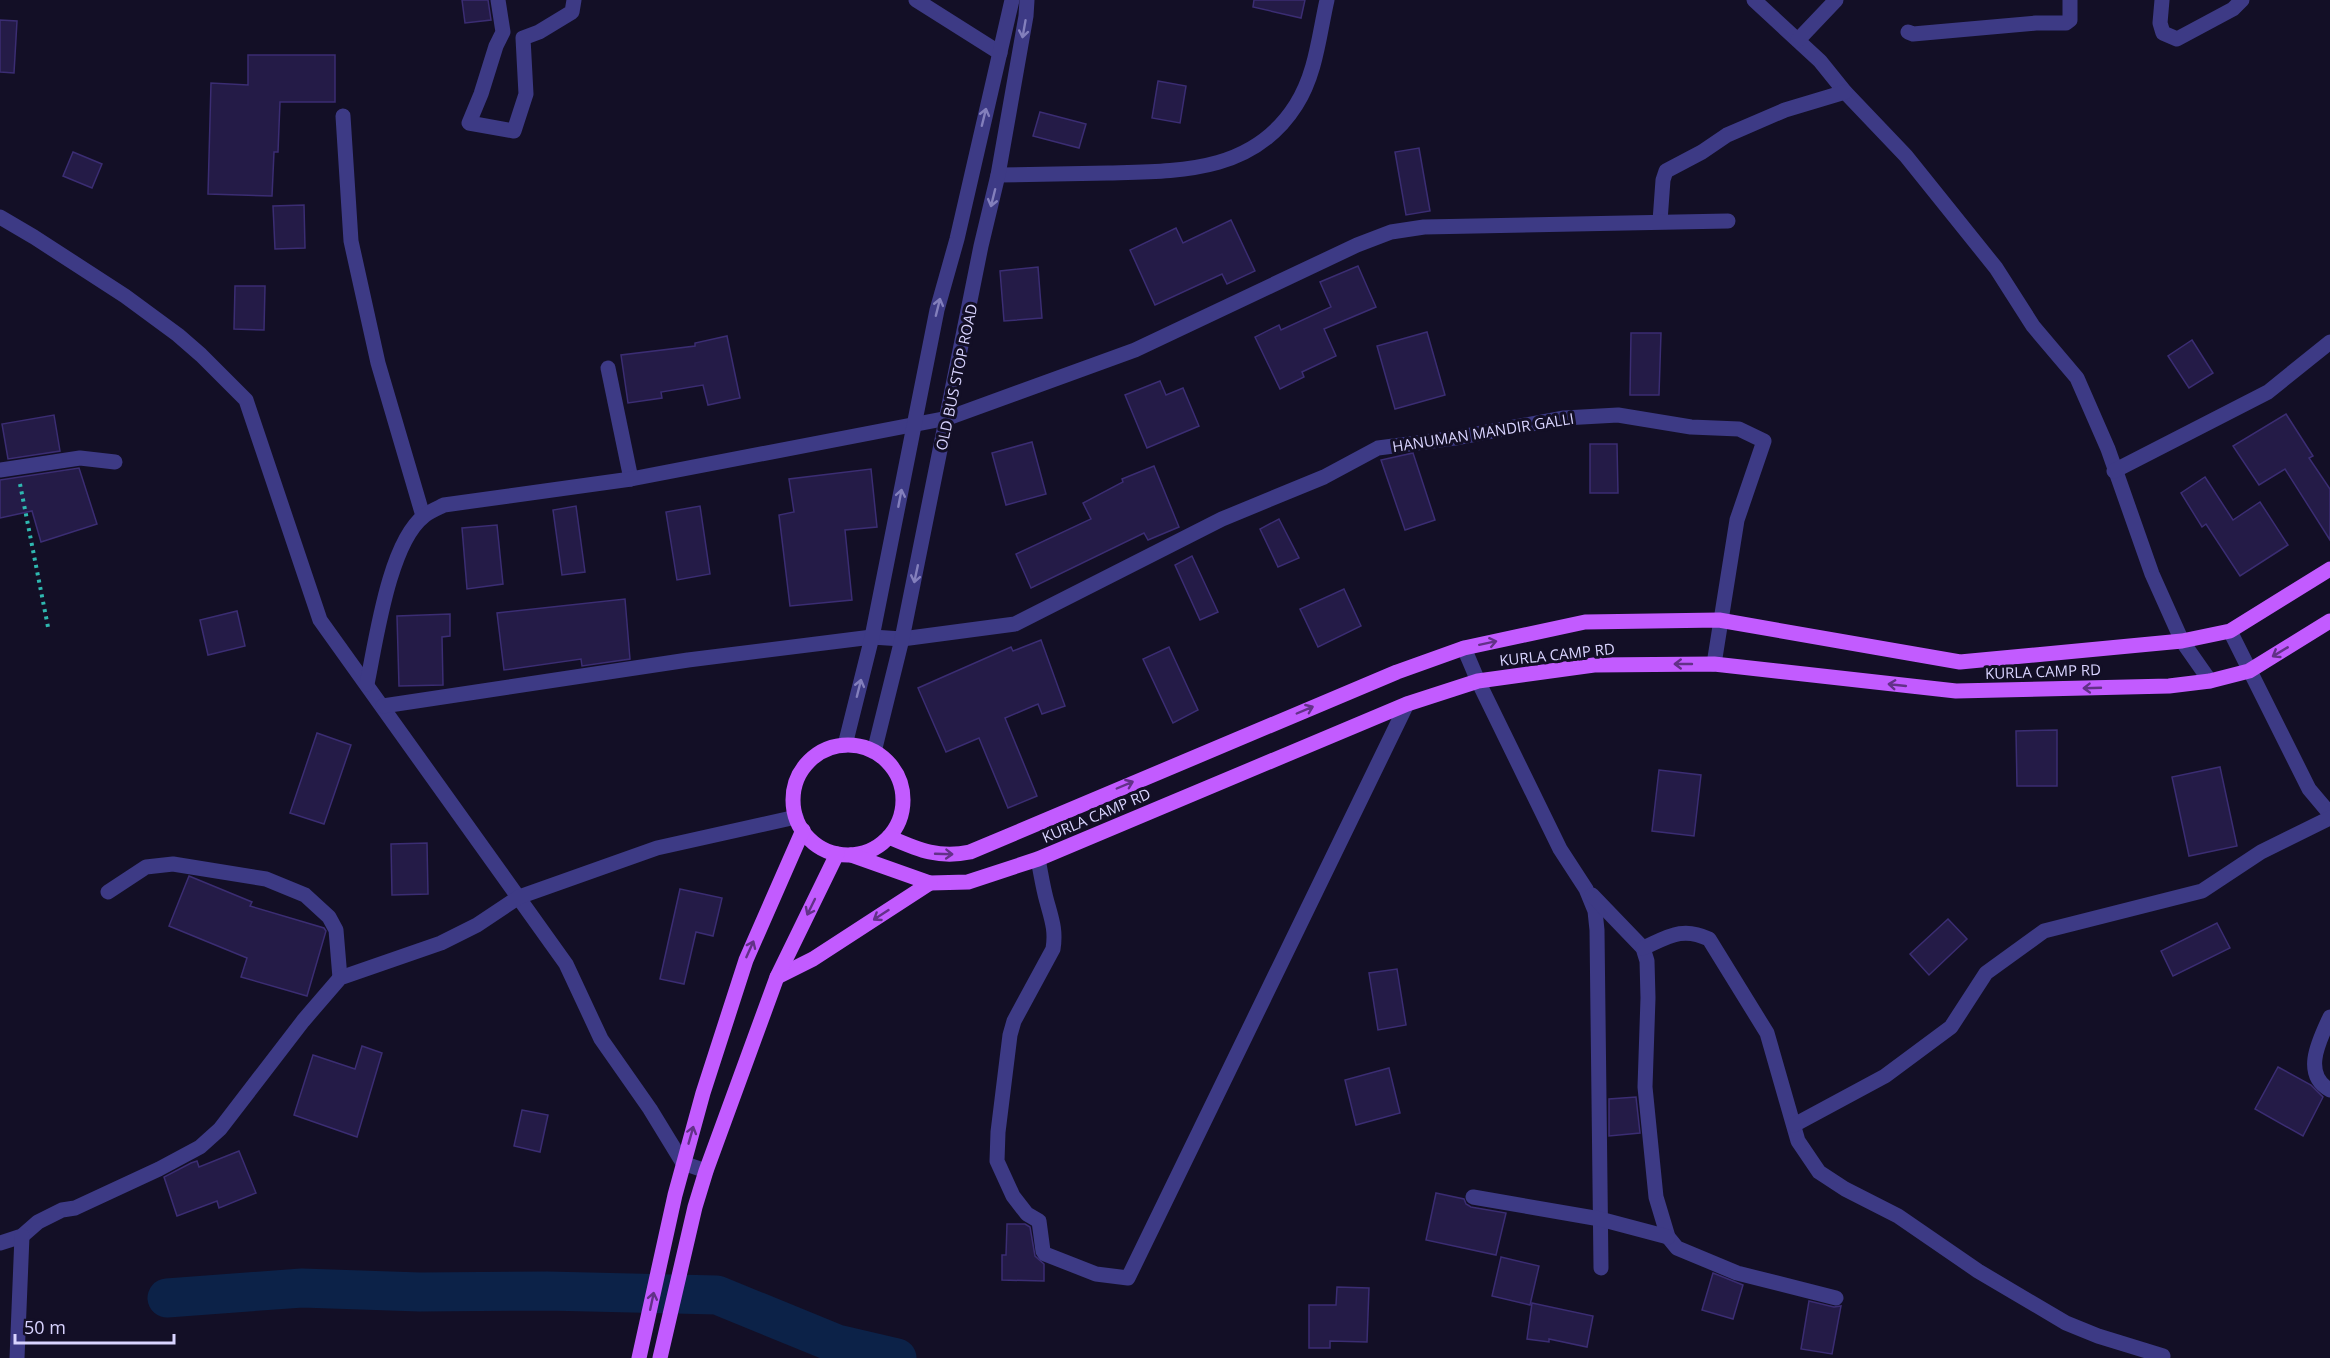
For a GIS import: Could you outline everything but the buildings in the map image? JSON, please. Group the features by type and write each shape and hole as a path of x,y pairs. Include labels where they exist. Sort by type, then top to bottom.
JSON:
{"main road":[{"name":"KURLA CAMP RD","path":"889,837 927,853 970,852 1397,672 1464,648 1586,622 1719,620 1960,662 2182,640 2230,631 2330,568"},
{"name":"KURLA CAMP RD","path":"799,824 818,845 844,855 930,884 968,882 1038,860 1407,704 1478,681 1594,664 1714,664 1956,691 2169,686 2210,681 2249,671 2330,621"},
{"path":"639,1358 683,1163 746,960 799,824 794,793 803,769 821,752 833,747 855,745 874,752 886,760 895,771 901,784 902,812 889,837 878,846 865,852 844,855 777,977 706,1171 660,1358"},
{"path":"777,977 813,959 930,884"}],"street":[{"path":"498,0 503,32 469,123 514,131 526,94 523,38 539,32 572,12 574,0"},
{"path":"916,0 1000,53"},
{"name":"OLD BUS STOP ROAD","path":"845,745 872,637 937,310 957,239 1012,0"},
{"name":"OLD BUS STOP ROAD","path":"874,752 902,639 981,246 999,175 1027,0"},
{"path":"999,175 1164,172 1210,166 1241,155 1272,135 1296,105 1311,75 1327,0"},
{"path":"1754,0 1820,61 1845,92 1906,156 1996,268 2033,326 2077,378 2108,449 2152,574 2182,640 2210,681"},
{"path":"1798,40 1836,0"},
{"path":"1908,32 1913,34 2036,23 2066,23 2070,20 2070,0"},
{"path":"2162,0 2160,23 2163,33 2177,39 2233,9 2242,0"},
{"path":"1660,220 1665,171 1702,152 1727,135 1785,110 1845,92"},
{"path":"343,116 351,241 378,363 423,516"},
{"path":"0,217 125,296 178,335 246,400 320,620 566,964 601,1039 651,1109 683,1163 706,1171"},
{"path":"367,684 386,595 398,555 408,535 423,516 444,505 631,479 948,417 1135,350 1357,245 1391,232 1424,227 1660,220 1728,221"},
{"path":"957,239 981,246"},
{"path":"2114,471 2268,392 2330,342"},
{"path":"608,368 631,479"},
{"name":"HANUMAN MANDIR GALLI","path":"902,639 1015,624 1222,519 1324,477 1378,448 1455,438 1564,418 1617,415 1691,427 1739,429 1764,441 1737,520 1719,620 1714,664"},
{"path":"0,470 80,458 116,462"},
{"path":"1794,1125 1886,1076 1951,1027 1986,973 2044,932 2202,891 2260,852 2330,816 2309,789 2230,631"},
{"path":"383,706 688,660 872,637 902,639"},
{"path":"1464,648 1560,849 1586,889 1642,948 1647,962 1645,1087 1656,1197 1668,1237 1677,1248 1737,1273 1836,1298"},
{"path":"1038,860 1054,924 1055,938 1053,949 1014,1021 1010,1035 998,1132 997,1161 1013,1196 1027,1214 1039,1221 1043,1251 1046,1254 1096,1274 1128,1278 1407,704"},
{"path":"0,1243 22,1236 46,1218 62,1210 75,1208 200,1147 220,1129 303,1021 340,978 364,968 441,944 477,925 519,897 657,848 799,824"},
{"path":"108,892 146,867 173,864 266,879 305,895 329,917 336,930 340,978"},
{"path":"1586,889 1594,910 1597,930 1601,1268"},
{"path":"1642,948 1685,932 1696,933 1709,939 1767,1033 1798,1141 1819,1172 1845,1189 1898,1216 1978,1271 2066,1323 2097,1336 2163,1356"},
{"path":"2330,1017 2314,1051 2319,1079 2330,1090"},
{"path":"1473,1197 1600,1219 1668,1237"},
{"path":"16,1358 22,1236"}],"path":[{"path":"17,468 48,627"}],"waterway":[{"path":"167,1298 302,1288 420,1292 547,1291 717,1295 837,1344 897,1358"}]}
